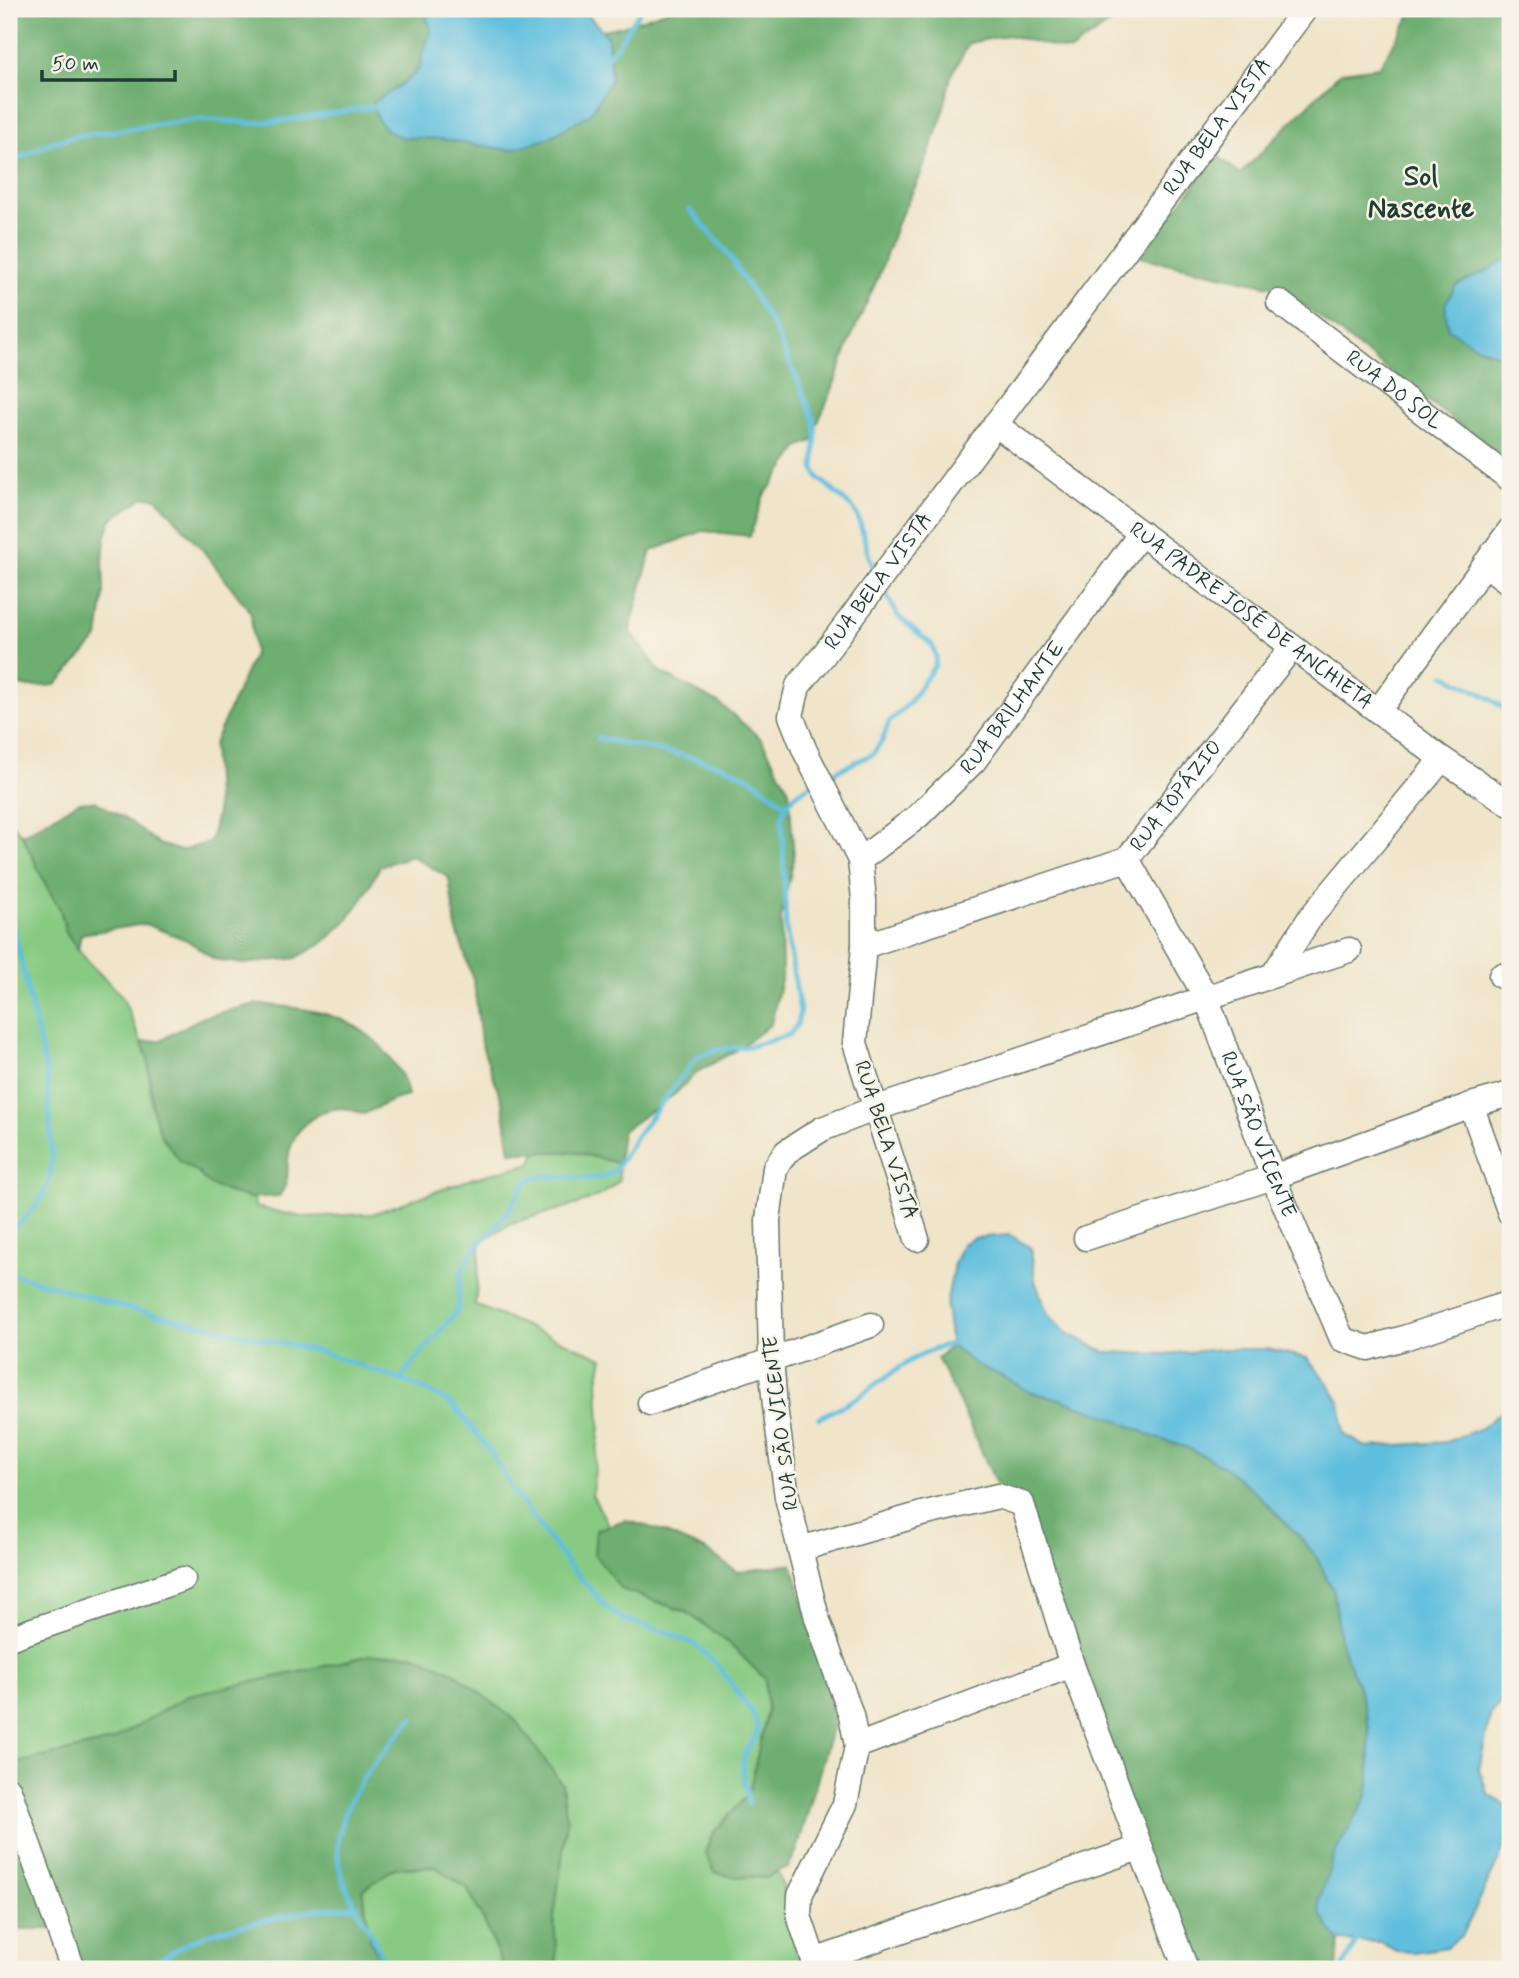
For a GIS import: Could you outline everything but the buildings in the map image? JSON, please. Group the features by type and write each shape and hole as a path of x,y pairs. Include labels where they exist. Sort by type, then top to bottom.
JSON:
{"street":[{"name":"RUA BELA VISTA","path":"917,1240 855,1043 864,946 864,900 860,860 805,751 791,716 798,686 1306,9"},
{"name":"RUA DO SOL","path":"1279,302 1510,479"},
{"name":"RUA PADRE JOSÉ DE ANCHIETA","path":"995,424 1442,759 1510,804"},
{"path":"1378,711 1510,530"},
{"name":"RUA BRILHANTE","path":"860,860 917,817 974,761 1140,533"},
{"path":"1485,564 1510,583"},
{"name":"RUA TOPÁZIO","path":"864,946 1127,859 1292,647"},
{"path":"1273,975 1310,918 1442,759"},
{"name":"RUA SÃO VICENTE","path":"1127,859 1206,997 1273,1177 1342,1339 1368,1348 1510,1303"},
{"name":"RUA SÃO VICENTE","path":"800,1549 787,1497 771,1360 768,1220 775,1168 786,1152 822,1129 874,1109 1349,950"},
{"path":"1086,1238 1273,1177 1471,1105 1510,1094"},
{"path":"1471,1105 1510,1213"},
{"path":"650,1403 871,1325"},
{"path":"1139,1848 815,1965 799,1916 800,1895 845,1804 857,1746 851,1715 817,1618 800,1549 922,1514 998,1496 1022,1504 1072,1665 1186,1969"},
{"path":"9,1638 183,1579"},
{"path":"857,1746 1072,1665"},
{"path":"9,1790 16,1831 74,1969"}],"green space":[{"path":"9,9 424,9 431,31 420,68 395,88 401,137 440,139 611,79 608,39 602,30 623,26 671,9 1135,9 1070,51 1008,35 969,43 951,76 942,117 919,179 897,223 880,273 815,429 813,441 800,446 763,497 750,536 703,531 651,551 630,630 660,672 719,703 761,739 789,790 794,858 781,916 782,975 771,1024 735,1051 697,1072 675,1094 622,1131 618,1163 574,1152 510,1152 503,1104 481,1043 474,982 456,928 449,878 412,856 380,866 365,895 347,920 323,943 296,958 242,964 214,959 187,940 145,924 81,934 78,949 66,932 60,909 22,835 79,802 95,801 132,823 159,844 181,851 210,842 217,814 213,746 254,654 251,613 201,548 157,498 144,497 111,520 105,539 104,594 98,638 56,685 30,687 9,684"},
{"path":"1410,9 1510,9 1510,256 1492,268 1477,347 1510,359 1510,464 1283,289 1140,257 1217,155 1240,174 1341,72 1379,67 1408,20"},
{"path":"9,820 22,835 60,909 66,932 88,962 122,996 148,1058 152,1108 180,1161 210,1185 254,1198 255,1207 302,1217 372,1214 474,1178 532,1163 536,1151 574,1152 618,1163 619,1181 603,1194 512,1223 481,1241 475,1305 603,1358 598,1381 600,1427 592,1495 609,1526 596,1530 621,1589 686,1612 720,1636 765,1679 767,1712 749,1793 734,1811 715,1872 730,1876 767,1878 777,1871 813,1969 557,1969 554,1917 567,1820 370,1655 189,1695 112,1741 9,1765"},
{"path":"256,1004 330,1015 362,1030 376,1042 396,1067 404,1079 408,1096 364,1114 343,1108 317,1115 303,1126 293,1141 288,1156 286,1183 279,1196 250,1198 210,1185 180,1161 161,1135 152,1108 148,1058 142,1042 161,1040 203,1017"},
{"path":"951,1346 975,1364 1030,1392 1060,1399 1118,1420 1154,1437 1191,1449 1224,1466 1251,1488 1316,1556 1334,1592 1340,1641 1361,1694 1369,1727 1370,1778 1366,1799 1335,1852 1320,1914 1339,1941 1337,1969 1186,1969 1086,1728 1011,1517 937,1358"},
{"path":"625,1520 659,1530 707,1551 737,1572 792,1564 830,1687 833,1725 797,1850 788,1868 767,1878 730,1876 715,1872 705,1853 713,1833 749,1793 767,1712 765,1679 720,1636 686,1612 621,1589 594,1554 596,1530"},
{"path":"413,1654 452,1671 516,1721 562,1784 567,1820 554,1917 557,1969 504,1969 467,1888 435,1867 394,1868 363,1890 370,1939 385,1969 82,1969 61,1929 9,1929 9,1765 112,1741 189,1695 370,1655"},
{"path":"435,1867 467,1888 504,1969 385,1969 370,1939 363,1890 394,1868"}],"water":[{"path":"424,9 582,9 608,39 611,80 590,114 546,139 510,150 440,139 401,137 387,131 378,120 374,102 407,81 420,68 431,31"},
{"path":"1510,256 1510,359 1477,347 1448,329 1445,304 1456,286"},
{"path":"1010,1235 1031,1248 1035,1281 1048,1315 1065,1332 1105,1352 1164,1354 1223,1349 1267,1349 1307,1358 1340,1402 1344,1434 1366,1447 1446,1442 1481,1428 1510,1405 1510,1677 1500,1703 1491,1713 1479,1769 1488,1794 1510,1808 1510,1824 1502,1853 1463,1934 1447,1947 1414,1952 1396,1951 1380,1942 1339,1941 1320,1914 1319,1901 1335,1852 1366,1799 1370,1778 1369,1727 1361,1694 1340,1641 1334,1592 1316,1556 1251,1488 1223,1466 1191,1449 1154,1437 1118,1420 1060,1399 1030,1392 975,1364 951,1346 946,1306 954,1264 962,1244 974,1238"}],"waterway":[{"path":"606,57 614,50 641,9"},
{"path":"9,163 52,142 77,136 200,119 253,123 280,121 378,106"},
{"path":"690,210 727,252 773,326 814,420 814,469 819,478 854,509 875,573"},
{"path":"826,776 873,754 882,741 889,722 909,703 935,665 936,657 932,645 898,616 883,588"},
{"path":"1445,675 1510,712"},
{"path":"598,738 724,766 751,778 785,804"},
{"path":"399,1380 458,1309 460,1280 467,1261 502,1220 527,1182 544,1176 595,1178 614,1172 637,1135 697,1057 717,1050 751,1046 789,1035 797,1025 800,1012 786,928 782,819 789,801 814,782"},
{"path":"9,908 47,1075 52,1157 50,1178 44,1194 9,1234"},
{"path":"9,1273 123,1307 325,1353 420,1387 442,1398 454,1407 472,1428 567,1563 606,1607 623,1619 696,1645 718,1666 751,1711 757,1727 743,1763 749,1804"},
{"path":"819,1418 858,1398 917,1357 955,1343"},
{"path":"385,1969 379,1950 344,1882 338,1858 339,1836 354,1792 382,1753 413,1718"},
{"path":"144,1969 191,1941 216,1931 318,1909 357,1906"},
{"path":"1342,1969 1358,1938"}],"district":[{"name":"Sol Nascente","path":"1421,193"}]}
